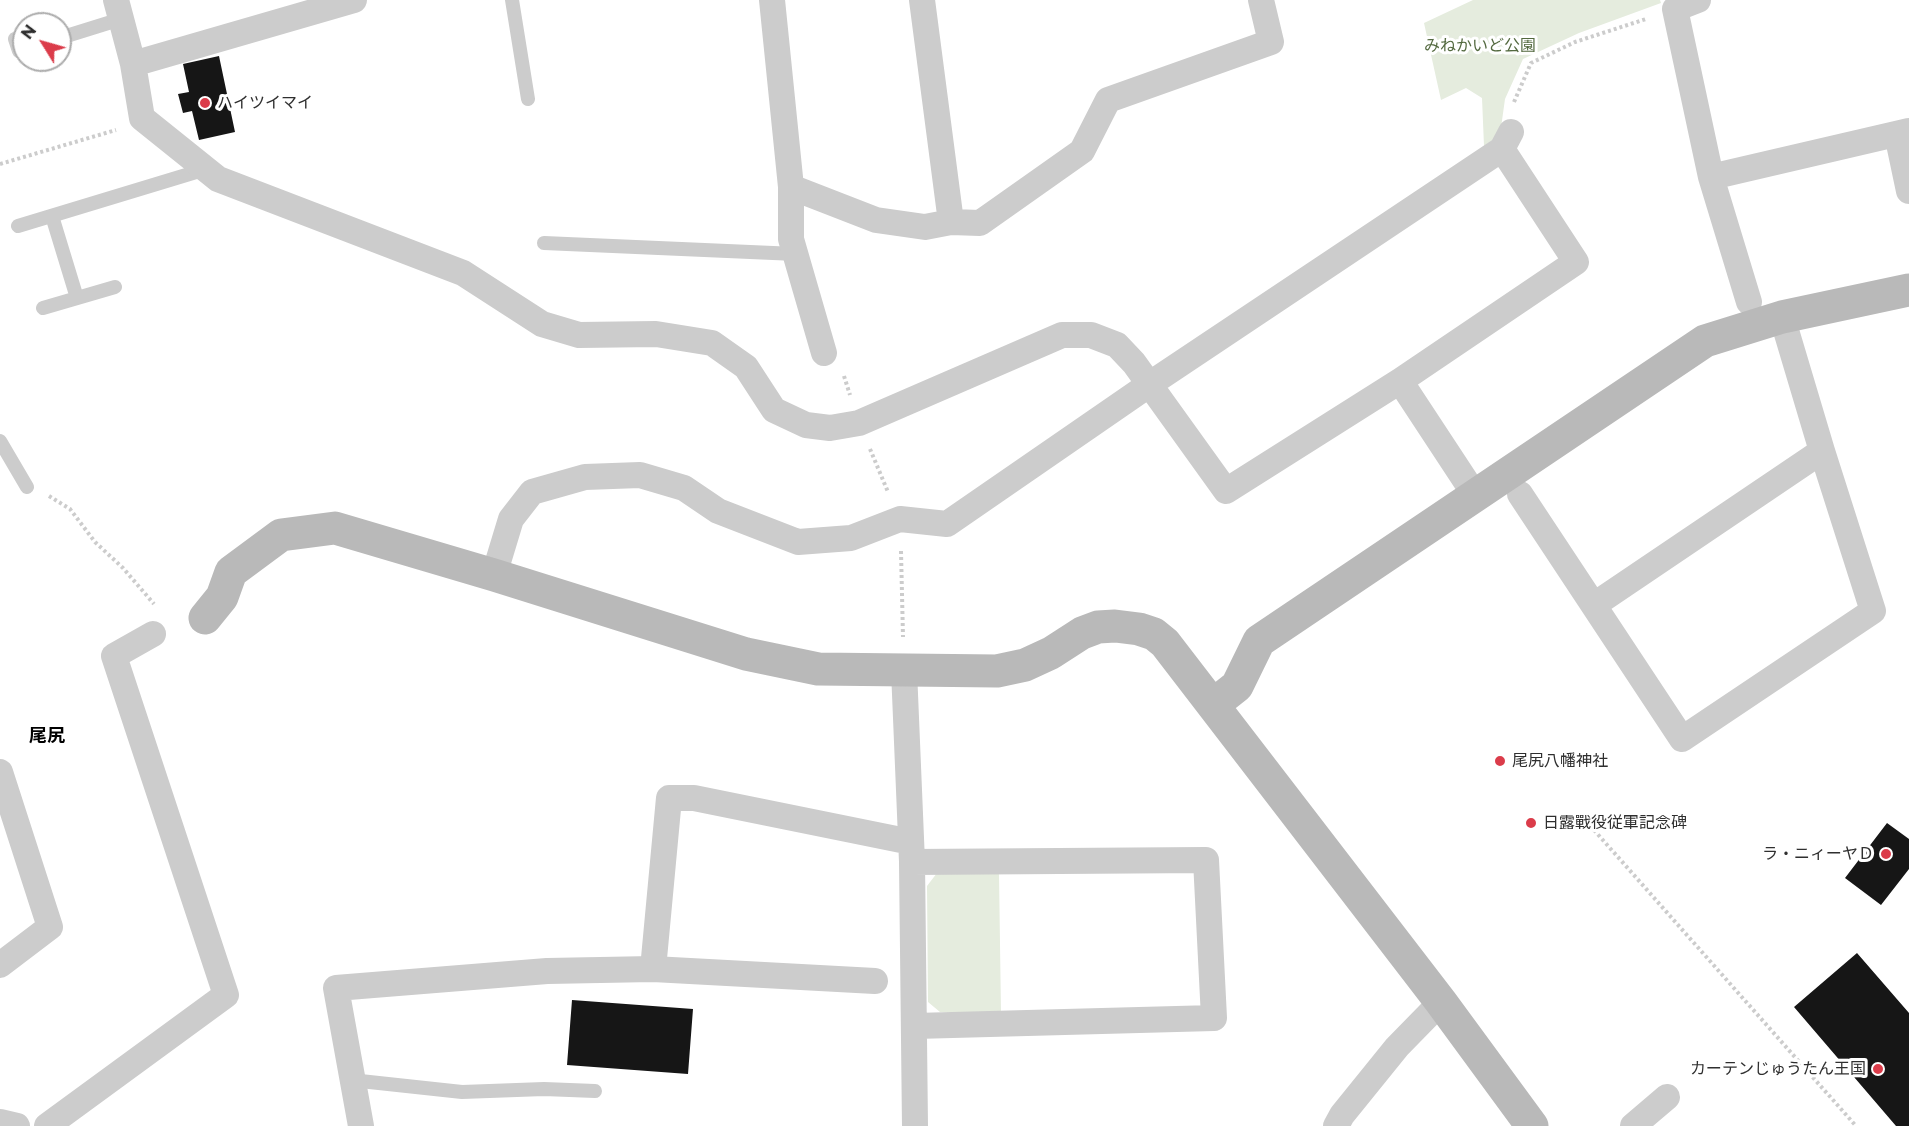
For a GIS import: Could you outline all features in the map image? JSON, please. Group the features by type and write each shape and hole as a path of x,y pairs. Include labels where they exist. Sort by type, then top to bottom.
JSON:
{"street":[{"path":"133,64 354,0"},
{"path":"772,0 791,187 791,239 824,353"},
{"path":"922,0 951,222"},
{"path":"791,187 876,220 925,227 951,222 980,223 1082,151 1108,100 1271,42 1261,0"},
{"path":"1687,4 1711,177 1749,302"},
{"path":"119,10 133,64 142,118 218,179 463,273 542,324 579,335 656,333 712,343 746,367 774,410 806,425 830,428 859,423 1062,335 1091,335 1117,345 1150,384 1226,491 1400,381 1576,262 1507,141 1150,384 947,524 900,519 851,538 798,542 718,511 684,488 640,476 585,477 532,492 511,519 494,575"},
{"path":"1711,177 1903,132 1909,191"},
{"path":"1214,705 1238,687 1258,641 1705,341 1782,317 1909,290"},
{"path":"1520,494 1682,739 1873,611 1782,317"},
{"path":"1400,381 1475,495"},
{"path":"1594,605 1822,451"},
{"path":"205,618 222,597 231,572 281,535 335,528 746,654 818,669 997,671 1025,665 1051,653 1082,633 1098,627 1115,626 1139,629 1154,634 1165,643 1214,705 1441,1002 1532,1126"},
{"path":"47,1126 226,994 114,656 155,621"},
{"path":"904,670 911,852 915,1126"},
{"path":"0,772 50,927 0,965"},
{"path":"653,969 669,798 693,798 911,852 1206,860 1214,1017 915,1026"},
{"path":"361,1126 336,988 547,971 653,969 874,981"},
{"path":"1336,1126 1342,1115 1397,1047 1441,1002"},
{"path":"1633,1126 1667,1097"},
{"path":"0,1122 17,1126"}],"lane":[{"path":"512,0 528,99"},
{"path":"72,32 119,10"},
{"path":"18,226 206,170"},
{"path":"52,216 77,298"},
{"path":"544,243 795,254"},
{"path":"43,308 114,287"},
{"path":"0,441 27,487"},
{"path":"351,1080 462,1092 544,1089 595,1091"}],"path":[{"path":"1507,141 1514,103 1531,63 1575,42 1687,4"},
{"path":"0,164 146,122"},
{"path":"824,353 841,365 859,423 900,519 904,670"},
{"path":"27,487 42,492 70,509 95,542 123,568 155,621"},
{"path":"1586,821 1856,1126"}],"green space":[{"name":"みねかいど公園","path":"1473,0 1660,0 1661,3 1579,33 1523,59 1505,99 1500,135 1484,146 1482,98 1466,88 1441,100 1424,23"},
{"path":"937,873 999,873 1001,1014 940,1012 928,1002 927,886"}],"building":[{"name":"ハイツイマイ","path":"219,56 235,132 199,140 192,111 183,113 178,94 189,92 183,64"},
{"name":"ラ・ニィーヤＤ","path":"1887,823 1909,839 1909,869 1881,905 1845,878"},
{"name":"カーテンじゅうたん王国","path":"1857,953 1909,1013 1909,1126 1896,1126 1794,1007"},
{"path":"572,1000 693,1009 688,1074 567,1065"}],"place":[{"name":"ハイツイマイ","path":"205,103"},
{"name":"尾尻八幡神社","path":"1500,761"},
{"name":"日露戰役従軍記念碑","path":"1531,823"},
{"name":"ラ・ニィーヤＤ","path":"1886,854"},
{"name":"カーテンじゅうたん王国","path":"1878,1069"}],"district":[{"name":"尾尻","path":"47,737"}]}
